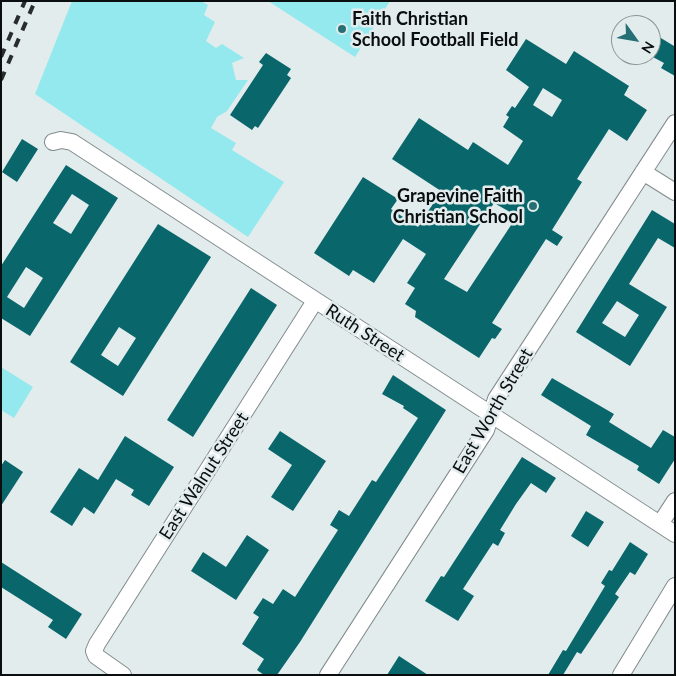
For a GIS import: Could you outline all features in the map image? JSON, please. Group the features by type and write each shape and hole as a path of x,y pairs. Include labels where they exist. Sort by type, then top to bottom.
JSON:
{"street":[{"name":"East Worth Street","path":"328,675 486,430 496,399 675,123"},
{"name":"Ruth Street","path":"53,142 62,140 72,142 675,534"},
{"path":"643,172 675,192"},
{"name":"East Walnut Street","path":"123,675 96,656 94,650 97,644 315,301"},
{"path":"660,524 675,501"},
{"path":"621,675 675,586"}],"shaded area":[{"path":"72,1 201,1 208,5 204,15 215,22 206,41 216,48 222,44 244,58 232,63 236,80 248,80 227,111 217,117 211,128 236,143 232,150 284,182 248,237 35,94"},
{"name":"Faith Christian School Football Field","path":"268,1 390,1 355,57"},
{"path":"1,367 33,387 14,418 1,410"}],"building":[{"path":"661,38 674,46 675,44 675,76 661,68 664,63 661,61"},
{"name":"Grapevine Faith Christian School","path":"526,39 566,64 574,51 629,86 624,95 647,110 627,141 609,129 577,179 582,182 552,230 563,237 557,246 546,239 492,323 502,329 495,339 492,338 479,358 415,317 416,311 405,304 415,288 407,283 426,254 403,239 374,283 353,270 349,276 314,253 363,177 398,199 391,209 418,227 441,191 392,159 419,118 468,150 473,142 508,165 523,141 503,127 509,117 506,115 512,106 515,108 529,87 506,70","holes":["543,88 562,100 552,117 533,105","494,203 517,216 467,292 444,279"]},
{"path":"266,53 291,69 287,75 291,78 258,128 255,126 252,130 230,115 263,65 259,62"},
{"path":"22,139 38,149 17,182 2,172"},
{"path":"66,165 118,198 30,336 1,318 1,266","holes":["72,194 89,205 71,234 53,223","26,267 43,278 24,308 7,297"]},
{"path":"652,210 675,224 675,248 658,238 629,284 667,307 630,366 576,332","holes":["617,301 639,315 625,337 602,323"]},
{"path":"158,224 211,257 123,396 70,362","holes":["119,327 136,338 118,366 101,355"]},
{"path":"251,288 277,305 193,437 167,420"},
{"path":"393,375 446,410 300,642 277,675 264,675 257,670 264,659 242,644 259,617 253,613 263,598 273,604 283,589 295,597 338,530 330,525 339,510 349,516 372,480 376,482 418,418 403,408 404,406 382,394"},
{"path":"552,378 614,414 609,422 651,448 663,430 675,437 675,459 659,484 637,470 639,466 586,435 591,426 541,395"},
{"path":"280,431 326,461 293,511 271,497 292,465 268,449"},
{"path":"125,436 174,467 149,506 131,495 134,490 116,479 94,514 84,507 72,526 50,512 79,468 98,480"},
{"path":"522,457 556,478 546,493 531,483 516,504 500,530 505,533 498,546 493,543 463,589 474,596 458,621 425,601 441,576 444,577"},
{"path":"5,460 23,472 1,506 1,466"},
{"path":"586,511 604,522 588,547 571,536"},
{"path":"247,535 269,550 236,600 191,571 203,552 226,567"},
{"path":"630,542 648,554 635,575 630,572 615,594 619,597 581,654 577,652 563,675 548,675 563,650 566,651 605,586 601,583 609,570 612,571"},
{"path":"1,562 82,614 66,639 48,627 53,620 1,587"},
{"path":"399,656 428,675 387,675"}],"railway":[{"path":"1,57 25,1"},
{"path":"1,80 35,1"}],"place":[{"name":"Faith Christian School Football Field","path":"342,29"},
{"name":"Grapevine Faith Christian School","path":"533,206"}]}
